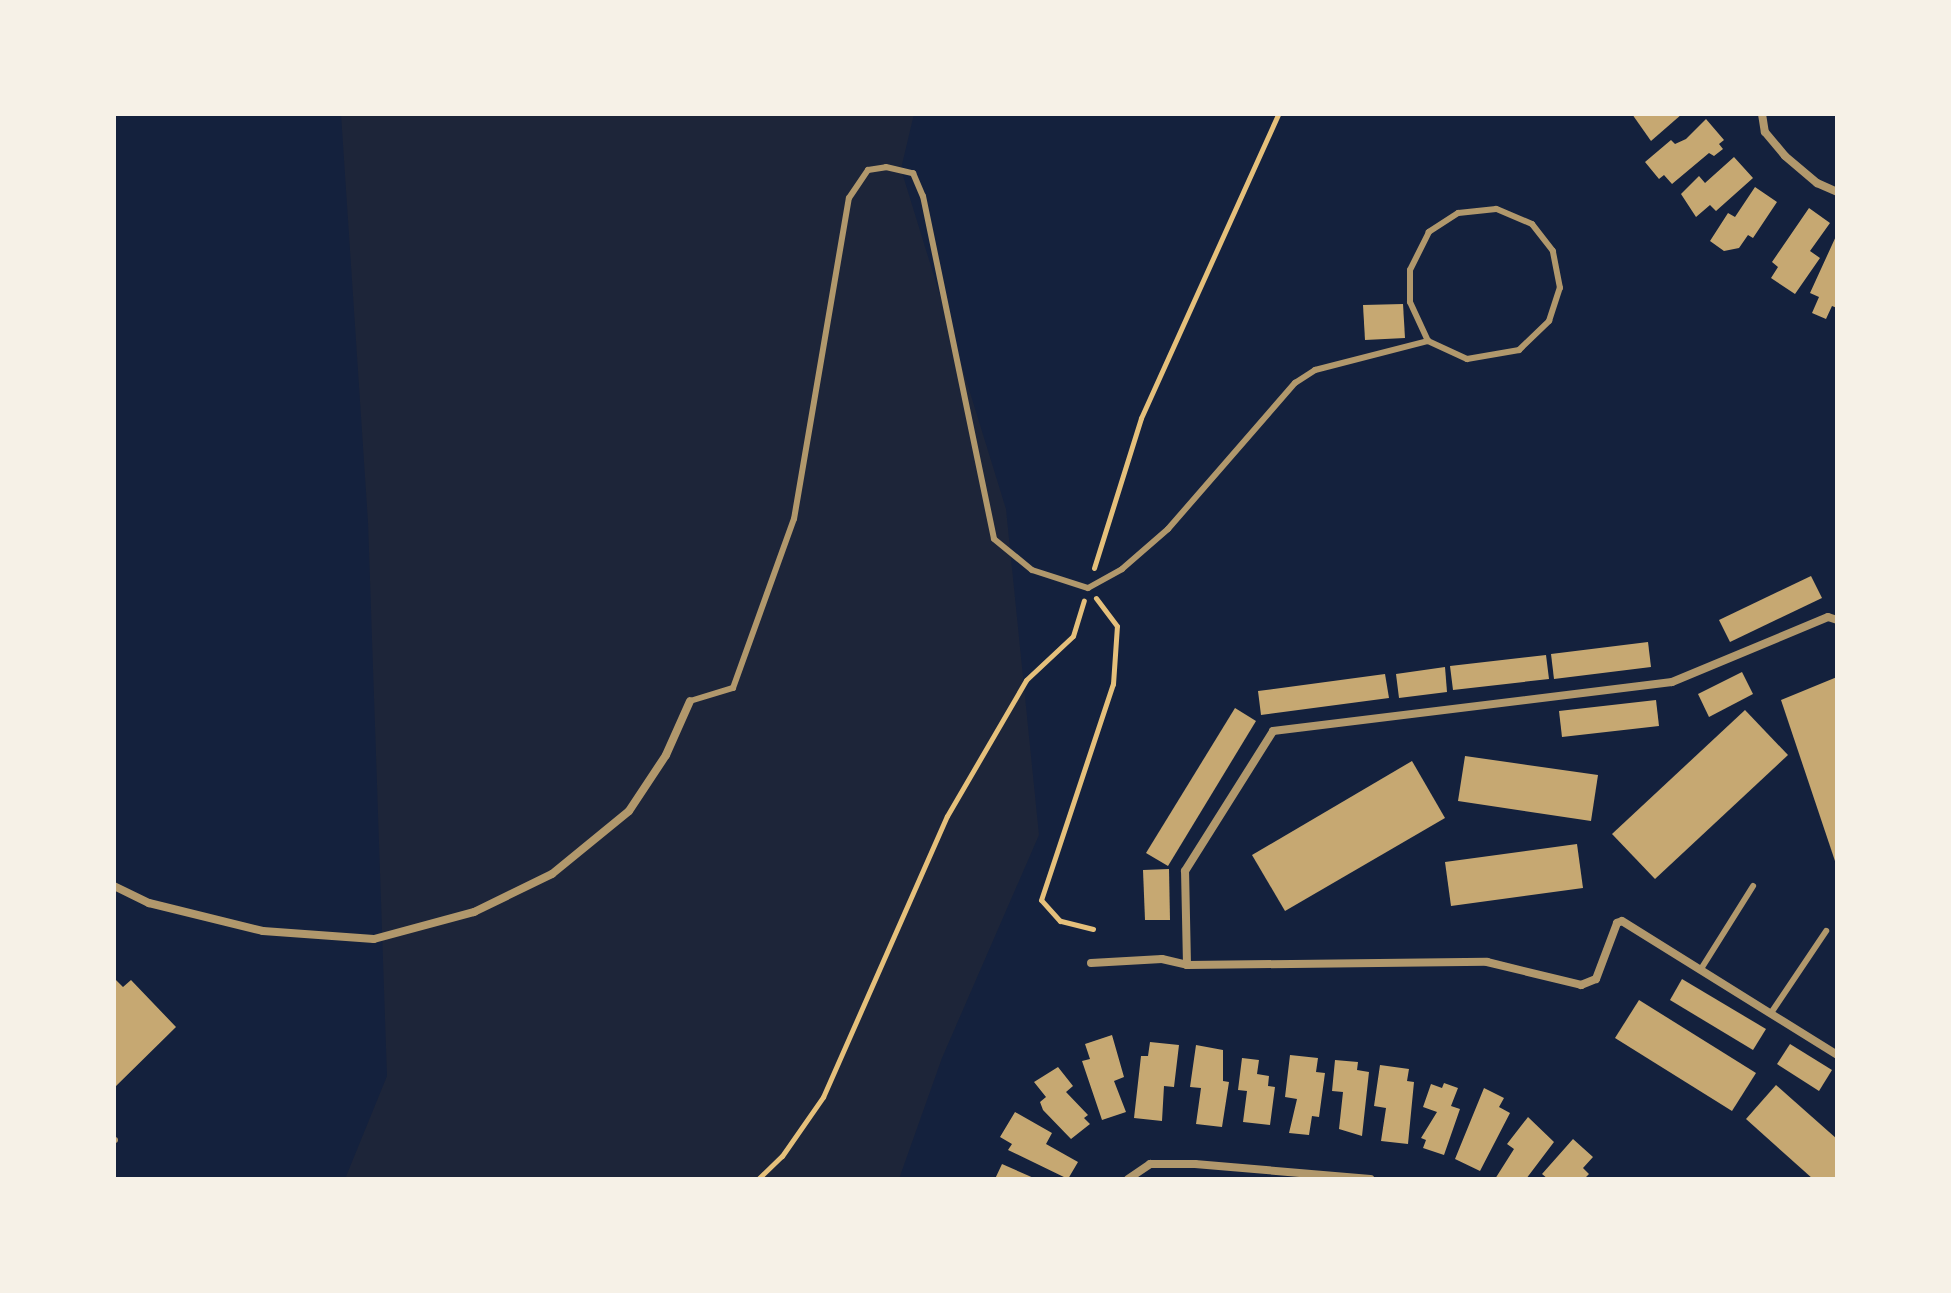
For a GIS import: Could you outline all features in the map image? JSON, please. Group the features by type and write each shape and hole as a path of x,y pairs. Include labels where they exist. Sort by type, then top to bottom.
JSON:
{"street":[{"path":"1762,114 1765,132 1785,156 1817,183 1837,192"},
{"path":"1187,965 1185,871 1273,731 1672,682 1828,617 1837,620"},
{"path":"114,886 149,903 263,931 374,939 474,912 552,874 629,811 666,755 690,701"},
{"path":"1091,963 1162,959 1187,965 1487,962 1581,985 1596,979 1617,923 1622,921 1837,1055"},
{"path":"1128,1179 1150,1164 1195,1164 1370,1179"}],"lane":[{"path":"690,701 733,688 794,519 849,198 868,170 886,167 913,173 923,196 994,539 1032,570 1088,588 1122,569 1168,529 1295,383 1315,370 1428,341 1467,359 1519,350 1549,321 1560,288 1553,251 1532,224 1496,209 1458,213 1429,232 1410,270 1410,302 1428,341"},
{"path":"1701,969 1753,886"},
{"path":"1771,1013 1826,931"}],"path":[{"path":"758,1179 782,1156 823,1097 947,816 1026,680 1073,636 1141,418 1278,114"},
{"path":"1088,588 1117,626 1113,684 1041,900 1060,921 1093,929"}],"shaded area":[{"path":"341,114 914,114 901,169 1006,509 1039,835 942,1058 899,1179 345,1179 387,1076 368,522"}],"building":[{"path":"1632,114 1682,114 1651,141"},
{"path":"1706,119 1724,140 1719,144 1723,149 1714,156 1709,153 1672,184 1664,175 1659,179 1645,162 1671,140 1675,144 1686,139"},
{"path":"1734,157 1753,178 1716,211 1710,205 1696,217 1681,194 1699,176 1705,183"},
{"path":"1755,187 1777,202 1753,238 1748,235 1739,248 1724,251 1710,241 1728,213 1735,217"},
{"path":"1809,208 1830,223 1810,251 1820,258 1795,294 1771,278 1778,267 1772,262"},
{"path":"1837,234 1837,308 1832,306 1826,319 1812,313 1819,297 1810,293"},
{"path":"1403,304 1405,338 1365,340 1363,305"},
{"path":"1811,576 1822,598 1730,642 1719,620"},
{"path":"1648,642 1651,667 1554,679 1551,654"},
{"path":"1546,655 1549,679 1453,690 1450,666"},
{"path":"1445,667 1447,692 1399,698 1396,674"},
{"path":"1742,672 1753,694 1709,717 1698,694"},
{"path":"1385,674 1389,698 1261,715 1258,691"},
{"path":"1837,677 1837,864 1836,864 1781,700"},
{"path":"1656,700 1659,726 1562,737 1559,711"},
{"path":"1235,708 1256,721 1168,866 1146,853"},
{"path":"1745,710 1788,755 1655,879 1612,834"},
{"path":"1465,756 1598,775 1591,821 1458,801"},
{"path":"1412,761 1445,818 1285,911 1252,855"},
{"path":"1577,844 1583,888 1451,906 1445,862"},
{"path":"1169,869 1170,920 1145,920 1143,870"},
{"path":"114,978 123,987 131,980 176,1027 114,1088"},
{"path":"1682,979 1766,1029 1753,1050 1670,1000"},
{"path":"1639,1000 1756,1073 1732,1111 1615,1038"},
{"path":"1112,1035 1124,1077 1114,1081 1126,1112 1102,1120 1082,1061 1090,1059 1085,1044"},
{"path":"1150,1042 1179,1045 1174,1087 1164,1086 1162,1121 1134,1118 1141,1056 1148,1056"},
{"path":"1790,1044 1832,1070 1819,1091 1777,1064"},
{"path":"1196,1045 1223,1050 1223,1081 1229,1082 1222,1127 1196,1124 1201,1088 1190,1087"},
{"path":"1290,1055 1318,1058 1316,1072 1325,1073 1319,1117 1312,1116 1309,1135 1289,1133 1297,1099 1285,1097"},
{"path":"1242,1058 1259,1060 1257,1074 1269,1076 1268,1086 1275,1087 1270,1125 1243,1122 1247,1091 1238,1090"},
{"path":"1335,1060 1358,1062 1357,1070 1369,1072 1362,1136 1339,1129 1343,1092 1332,1091"},
{"path":"1380,1065 1409,1069 1407,1081 1414,1082 1408,1144 1381,1141 1386,1108 1374,1106"},
{"path":"1058,1067 1073,1086 1066,1092 1088,1115 1084,1118 1090,1124 1071,1139 1043,1110 1040,1102 1046,1097 1034,1082"},
{"path":"1444,1083 1458,1088 1451,1106 1460,1109 1444,1155 1423,1148 1426,1140 1421,1138 1437,1112 1423,1107 1431,1084 1442,1088"},
{"path":"1776,1085 1837,1139 1837,1179 1813,1179 1746,1119"},
{"path":"1484,1088 1504,1098 1499,1107 1510,1113 1480,1171 1455,1159"},
{"path":"1015,1112 1052,1133 1046,1144 1078,1162 1068,1179 1008,1150 1012,1144 1000,1137"},
{"path":"1528,1117 1554,1142 1526,1179 1495,1179 1514,1149 1507,1144"},
{"path":"1573,1139 1593,1157 1583,1168 1589,1174 1584,1179 1548,1179 1542,1174"},
{"path":"1002,1164 1036,1179 995,1179"}]}
